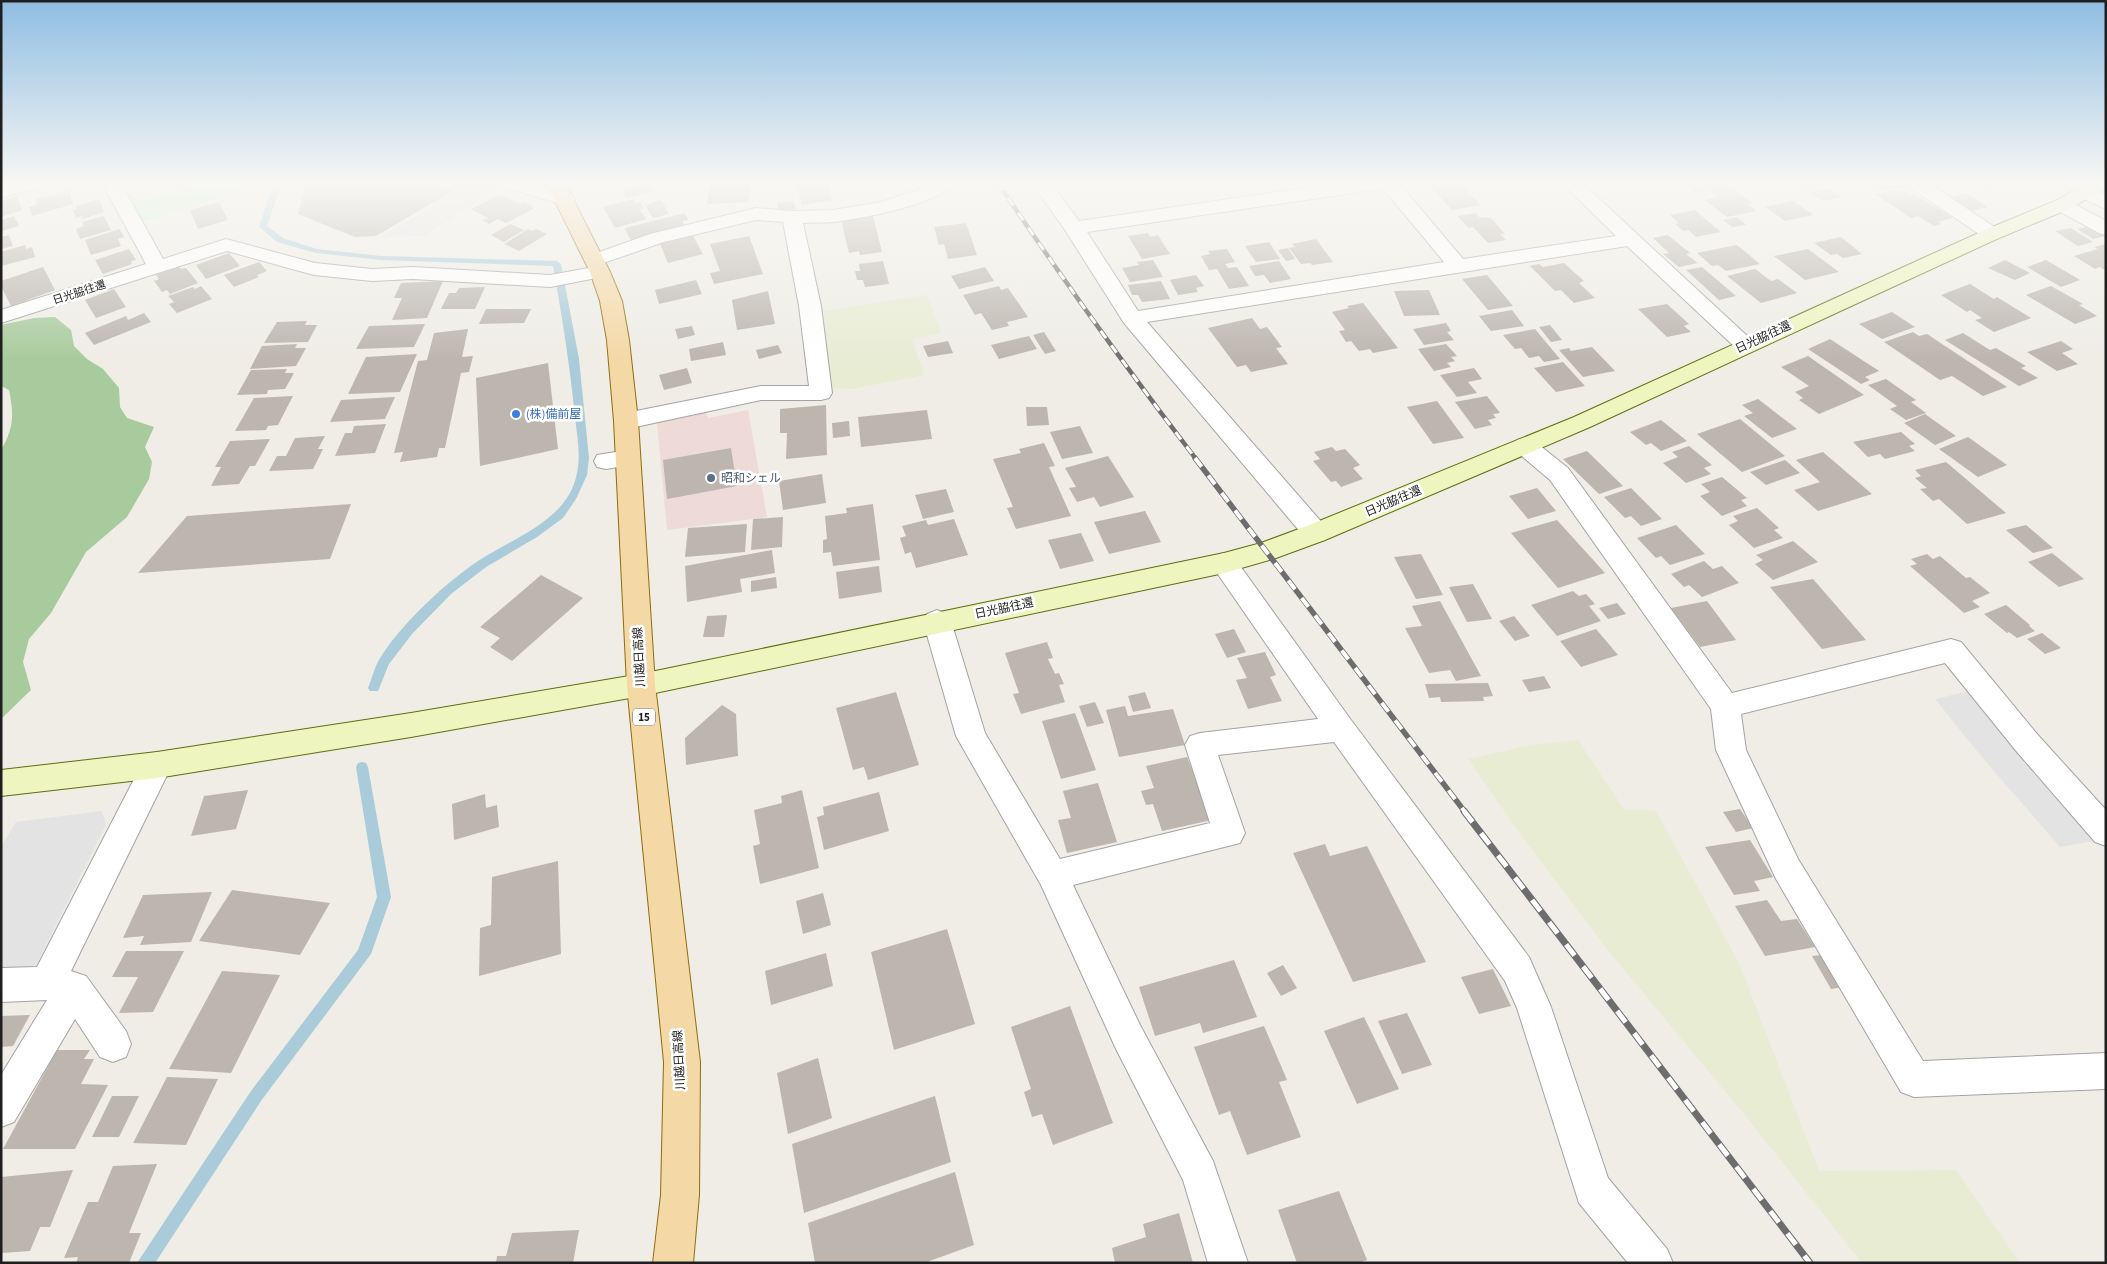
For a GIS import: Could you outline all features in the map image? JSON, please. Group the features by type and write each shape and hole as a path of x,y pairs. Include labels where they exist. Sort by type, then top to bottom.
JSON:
{"main road":[{"name":"川越日高線","path":"579,242 590,270 611,301 626,421 617,460 682,1062 680,1195 673,1263"}],"street":[{"path":"144,242 157,266"},
{"name":"日光脇往還","path":"1,317 226,245 314,269 372,275 414,273 550,281 590,270 649,242"},
{"path":"626,421 762,393 821,393 810,306 797,242"},
{"path":"1083,242 1132,318 1316,533"},
{"path":"1438,242 1458,266"},
{"path":"1132,318 1613,242"},
{"path":"1635,242 1746,345"},
{"name":"日光脇往還","path":"1,783 157,765 411,725 641,685 937,621 1224,563 1267,551 1316,533 1582,422 1746,345 1974,242"},
{"path":"1525,446 1559,474 1725,706 1731,750 1787,869 1914,1079 2106,1071"},
{"path":"1224,563 1341,729 1517,969 1534,1008 1593,1189 1653,1263"},
{"path":"937,621 971,736 1052,876 1128,1037 1200,1174 1228,1263"},
{"path":"1725,706 1784,693 1951,650 2027,743 2106,832"},
{"path":"1052,876 1229,833 1200,745 1341,729"},
{"path":"1,1109 61,985 157,765"},
{"path":"1,985 61,985 113,1044"}],"shaded area":[{"name":"昭和シェル","path":"748,410 767,517 667,530 657,422 706,412 708,418"},
{"path":"1970,691 2099,840 2060,847 1981,756 1935,699"},
{"path":"102,811 106,825 35,967 1,969 1,847 16,822"}],"green space":[{"path":"927,295 941,333 912,339 924,375 852,389 833,388 822,311"},
{"path":"55,317 71,330 74,346 87,359 103,369 119,388 120,407 127,418 154,427 145,447 152,462 149,479 127,517 86,552 51,613 29,639 23,662 31,690 1,719 1,450 11,428 12,406 9,390 1,386 1,325 34,318"},
{"path":"1578,740 1624,809 1656,811 1739,963 1819,1171 1956,1170 2020,1263 1862,1263 1744,1114 1611,954 1523,838 1468,759 1532,745"}],"building":[{"path":"1,242 12,242 13,246 1,249"},
{"path":"86,242 119,242 121,246 91,255"},
{"path":"507,242 534,242 519,251 504,244"},
{"path":"668,242 696,242 703,254 668,263 660,244"},
{"path":"720,242 751,242 763,274 714,284 710,273 720,271 710,244"},
{"path":"846,242 879,242 882,252 860,255 859,251 849,253"},
{"path":"938,242 973,242 977,255 948,259 944,244 939,245"},
{"path":"1132,242 1162,242 1170,254 1142,259"},
{"path":"1269,242 1280,259 1256,262 1245,246"},
{"path":"1318,242 1333,262 1312,265 1310,263 1301,264 1289,248 1295,247 1292,244"},
{"path":"1657,242 1677,242 1690,253 1686,254 1698,263 1679,267 1663,254 1669,253"},
{"path":"1847,242 1862,254 1843,258 1837,254 1831,255 1814,243"},
{"path":"2072,242 2093,242 2078,246"},
{"path":"2106,244 2106,271 2100,267 2095,269 2074,256 2098,249 2094,247"},
{"path":"25,245 26,249 32,247 35,257 1,266 1,252"},
{"path":"1737,245 1760,264 1726,271 1718,265 1712,266 1697,253"},
{"path":"1288,248 1295,259 1286,261 1278,250"},
{"path":"129,249 136,260 131,261 132,264 103,274 95,260"},
{"path":"1227,249 1235,262 1225,264 1228,268 1237,267 1249,286 1229,289 1217,269 1209,270 1201,256 1210,254 1208,251"},
{"path":"1808,249 1839,272 1805,280 1774,256"},
{"path":"229,253 240,266 206,279 196,265"},
{"path":"1153,260 1163,277 1130,282 1122,268 1139,265 1137,262"},
{"path":"2005,260 2030,273 2015,280 1988,268"},
{"path":"2046,260 2080,280 2061,287 2027,267"},
{"path":"883,261 889,284 865,287 863,280 857,280 855,271 860,271 859,264"},
{"path":"1279,261 1291,279 1270,283 1264,275 1255,276 1249,266"},
{"path":"259,262 267,271 257,275 259,277 234,287 224,275"},
{"path":"1564,263 1584,281 1579,283 1595,298 1574,303 1561,290 1555,291 1530,266 1539,264 1543,267"},
{"path":"43,267 55,290 11,306 1,286 1,281"},
{"path":"179,267 181,269 186,268 198,283 170,294 167,290 162,292 154,281 159,279 156,275"},
{"path":"985,267 994,281 959,289 951,276"},
{"path":"1702,267 1736,296 1719,300 1686,270"},
{"path":"1755,269 1771,281 1778,279 1797,293 1761,303 1727,276"},
{"path":"1196,275 1204,286 1196,288 1198,292 1178,295 1170,280"},
{"path":"1487,275 1513,306 1488,310 1462,279"},
{"path":"696,280 702,294 659,304 655,290"},
{"path":"443,281 427,318 392,320 402,298 394,298 401,283"},
{"path":"1161,281 1170,299 1142,302 1138,295 1132,295 1128,285"},
{"path":"1970,284 1994,299 1997,297 2031,318 1994,332 1975,320 1982,318 1970,310 1967,312 1941,295"},
{"path":"201,286 212,299 177,313 169,304 174,302 168,296"},
{"path":"999,286 1001,290 1008,288 1028,317 1007,322 1009,326 992,330 981,313 975,315 963,295"},
{"path":"2051,286 2083,304 2079,305 2097,316 2075,324 2026,295"},
{"path":"485,287 475,309 441,309 449,293 456,293 459,288"},
{"path":"114,289 126,307 96,318 85,300"},
{"path":"1429,290 1440,315 1404,316 1394,291"},
{"path":"768,291 775,324 737,330 732,300"},
{"path":"1363,303 1398,348 1373,353 1370,349 1359,351 1351,341 1346,342 1339,331 1345,330 1332,312 1349,308 1347,306"},
{"path":"1667,304 1689,324 1684,326 1691,332 1667,337 1638,309"},
{"path":"486,309 531,309 524,323 479,324"},
{"path":"1512,310 1524,326 1491,331 1479,316"},
{"path":"1892,312 1915,327 1882,339 1859,324"},
{"path":"144,313 151,322 94,345 85,333 126,316 128,320"},
{"path":"1252,318 1260,329 1267,327 1282,347 1276,348 1288,364 1251,372 1246,365 1237,367 1208,328"},
{"path":"307,321 305,325 317,325 308,342 264,343 277,322"},
{"path":"1446,323 1451,331 1447,332 1454,340 1424,345 1413,329"},
{"path":"425,324 414,347 356,349 369,326"},
{"path":"1550,325 1562,340 1551,342 1539,327"},
{"path":"692,326 695,335 678,339 675,329"},
{"path":"468,329 462,357 473,356 469,372 461,373 445,448 439,448 437,457 400,462 403,452 394,453 418,361 427,360 434,333"},
{"path":"1535,329 1560,359 1544,362 1539,356 1529,358 1521,348 1515,349 1503,335"},
{"path":"1044,332 1056,351 1045,354 1033,335"},
{"path":"1913,332 1919,336 1927,334 2007,387 1983,396 1952,376 1940,380 1884,342"},
{"path":"1963,333 1990,350 1996,348 2026,366 2021,368 2038,378 2019,386 1945,340"},
{"path":"1029,336 1037,349 999,359 991,345"},
{"path":"1830,339 1879,371 1865,377 1870,380 1861,384 1808,349"},
{"path":"948,341 953,353 928,357 923,346"},
{"path":"2061,341 2073,349 2062,353 2078,364 2057,371 2027,352"},
{"path":"723,342 726,355 691,361 689,349"},
{"path":"297,344 295,348 306,348 296,366 250,369 262,346"},
{"path":"1446,344 1457,356 1451,357 1455,361 1447,363 1451,367 1434,371 1418,349"},
{"path":"778,345 782,353 759,359 756,350"},
{"path":"1592,347 1615,371 1583,377 1559,350 1569,348 1571,351"},
{"path":"417,354 400,392 348,394 366,357"},
{"path":"1808,356 1864,395 1819,414 1799,400 1803,398 1795,392 1809,386 1781,367"},
{"path":"1563,362 1585,386 1556,392 1534,368"},
{"name":"(株)備前屋","path":"548,363 558,449 480,466 476,378"},
{"path":"687,368 692,383 664,390 659,375"},
{"path":"1474,368 1482,379 1468,382 1477,393 1457,397 1440,375"},
{"path":"287,369 285,373 294,373 285,389 268,390 267,394 237,395 251,370"},
{"path":"1886,379 1916,400 1911,402 1926,413 1906,420 1890,409 1897,406 1868,385"},
{"path":"293,396 278,425 268,426 266,430 235,431 254,398"},
{"path":"1487,396 1500,413 1493,414 1496,418 1488,420 1492,425 1475,429 1455,402"},
{"path":"395,397 385,419 330,422 341,400"},
{"path":"1758,399 1797,429 1772,438 1744,416 1753,413 1742,405"},
{"path":"1437,401 1464,438 1433,444 1407,407"},
{"path":"826,405 827,455 786,459 787,433 780,433 780,409"},
{"path":"1026,407 1047,407 1049,425 1027,426"},
{"path":"927,410 932,439 861,447 858,417"},
{"path":"1925,414 1956,436 1935,445 1904,423"},
{"path":"1740,419 1785,456 1742,472 1697,434"},
{"path":"1661,420 1687,441 1661,451 1651,443 1646,445 1630,432"},
{"path":"849,421 850,436 833,438 832,423"},
{"path":"386,424 375,453 335,456 345,433 352,433 354,426"},
{"path":"1080,426 1093,453 1062,459 1050,432"},
{"path":"1901,432 1915,444 1909,446 1915,451 1885,459 1880,454 1868,457 1853,442"},
{"path":"325,436 318,449 323,449 313,469 269,471 277,456 286,456 295,438"},
{"path":"1968,437 2007,465 1978,477 1939,449"},
{"path":"270,439 255,466 250,466 239,484 211,486 221,467 215,467 230,441"},
{"path":"1044,443 1055,466 1049,467 1071,516 1016,529 1007,508 1013,507 993,459 1021,453 1019,449"},
{"path":"1689,446 1712,465 1704,468 1711,474 1686,483 1663,463 1678,457 1672,452"},
{"path":"1332,447 1336,451 1345,449 1360,465 1353,468 1363,479 1341,487 1336,481 1331,482 1313,461 1320,459 1314,452"},
{"path":"731,448 737,486 667,499 663,460"},
{"path":"1587,451 1623,486 1599,494 1563,459"},
{"path":"1823,452 1872,494 1818,511 1794,490 1820,482 1796,460"},
{"path":"1108,456 1134,497 1100,507 1094,497 1077,502 1069,488 1076,487 1065,468"},
{"path":"1785,460 1800,473 1766,485 1750,472"},
{"path":"1946,462 2006,513 1967,524 1939,499 1933,501 1920,489 1927,488 1915,478 1921,476 1915,470"},
{"path":"822,474 826,503 783,510 779,481"},
{"path":"1722,477 1747,498 1741,500 1747,506 1722,516 1700,496 1710,492 1701,484"},
{"path":"1537,488 1556,511 1528,519 1509,496"},
{"path":"1631,488 1662,519 1641,526 1631,516 1625,518 1604,497"},
{"path":"946,489 954,512 923,519 915,495"},
{"path":"351,504 330,559 138,573 187,516"},
{"path":"873,504 880,560 833,566 831,552 823,553 823,540 827,539 825,516 847,513 846,508"},
{"path":"1757,508 1779,528 1774,530 1783,538 1754,548 1729,525 1738,521 1733,516"},
{"path":"1145,511 1161,542 1109,554 1094,522"},
{"path":"783,517 782,547 751,550 753,519"},
{"path":"954,519 968,555 916,568 911,552 905,554 900,538 906,536 902,526 926,520 928,525"},
{"path":"1557,520 1605,573 1558,588 1511,533"},
{"path":"747,524 745,552 685,557 688,528"},
{"path":"1676,525 1705,554 1670,565 1661,556 1656,558 1637,538"},
{"path":"2026,525 2053,548 2033,553 2006,530"},
{"path":"1081,533 1094,561 1060,569 1048,540"},
{"path":"1793,541 1818,562 1773,580 1755,564 1763,560 1756,555"},
{"path":"772,550 775,573 740,579 742,592 687,602 685,566"},
{"path":"2052,553 2084,579 2059,587 2028,562"},
{"path":"1421,554 1443,595 1416,599 1394,557"},
{"path":"1927,554 1933,559 1940,556 1966,578 1970,577 1990,593 1972,601 1980,607 1964,613 1910,566 1917,564 1911,559"},
{"path":"1704,561 1713,569 1722,566 1739,583 1702,597 1689,585 1684,587 1671,574"},
{"path":"879,566 882,592 839,599 836,572"},
{"path":"541,575 583,598 512,661 490,647 500,638 480,627"},
{"path":"776,577 777,588 751,592 751,581"},
{"path":"1813,579 1866,640 1822,649 1770,587"},
{"path":"1473,584 1492,619 1467,622 1449,587"},
{"path":"1573,591 1579,596 1586,594 1595,604 1589,606 1601,621 1557,636 1531,605"},
{"path":"1440,601 1481,676 1456,681 1450,670 1429,673 1405,628 1422,626 1412,606"},
{"path":"1707,601 1736,640 1700,647 1671,608"},
{"path":"1617,603 1626,614 1608,619 1599,608"},
{"path":"2006,605 2035,631 2017,638 2009,632 2007,633 1984,614"},
{"path":"727,615 724,637 703,637 707,616"},
{"path":"1514,616 1530,636 1515,641 1499,621"},
{"path":"1234,629 1246,652 1227,658 1215,634"},
{"path":"1596,629 1618,655 1581,667 1560,641"},
{"path":"2042,633 2061,648 2045,654 2027,639"},
{"path":"1047,642 1053,658 1048,659 1055,674 1059,673 1064,684 1059,685 1065,702 1021,714 1013,694 1019,693 1005,653"},
{"path":"1265,652 1276,675 1270,677 1282,701 1248,709 1236,680 1247,678 1237,658"},
{"path":"1544,676 1551,688 1529,692 1522,680"},
{"path":"1488,683 1493,696 1483,697 1484,701 1441,702 1440,697 1429,698 1425,684"},
{"path":"896,692 919,765 868,780 864,767 853,770 836,708"},
{"path":"1145,692 1151,708 1133,712 1128,696"},
{"path":"1095,702 1104,723 1087,727 1079,706"},
{"path":"722,705 736,714 738,756 686,765 685,738"},
{"path":"1125,706 1128,716 1173,709 1185,745 1119,757 1106,710"},
{"path":"1075,713 1096,770 1061,779 1042,721"},
{"path":"1187,757 1212,820 1162,831 1153,804 1146,805 1141,791 1154,788 1146,766"},
{"path":"1098,783 1117,842 1067,853 1058,820 1071,818 1063,791"},
{"path":"248,790 236,829 191,836 204,796"},
{"path":"802,790 819,868 760,884 753,846 760,844 754,810 782,803 781,796"},
{"path":"879,792 889,831 824,850 817,817 824,815 823,807"},
{"path":"485,794 486,808 497,805 499,827 454,840 452,804"},
{"path":"1740,809 1753,828 1736,832 1723,812"},
{"path":"1750,840 1773,877 1754,881 1760,891 1734,895 1705,847"},
{"path":"1325,844 1330,856 1367,846 1426,962 1353,982 1293,853"},
{"path":"558,861 561,954 479,976 480,928 491,925 492,877"},
{"path":"232,890 330,903 300,955 199,941"},
{"path":"212,892 191,942 140,945 144,936 123,938 143,895"},
{"path":"823,893 831,925 803,934 796,901"},
{"path":"1767,900 1781,921 1797,919 1815,947 1765,956 1735,906"},
{"path":"947,929 975,1024 894,1050 871,952"},
{"path":"126,951 184,951 153,1012 119,1013 138,977 112,977"},
{"path":"826,953 833,986 771,1005 765,971"},
{"path":"1831,954 1850,986 1831,989 1812,956"},
{"path":"1234,960 1257,1017 1203,1033 1200,1023 1155,1036 1139,987"},
{"path":"1283,965 1297,988 1281,996 1267,973"},
{"path":"1493,969 1511,1006 1479,1014 1461,977"},
{"path":"222,971 280,975 231,1073 169,1069"},
{"path":"1070,1006 1113,1123 1053,1145 1042,1114 1032,1117 1024,1092 1031,1089 1011,1027"},
{"path":"1407,1013 1432,1065 1402,1074 1378,1021"},
{"path":"30,1015 13,1046 1,1047 1,1016"},
{"path":"1364,1017 1399,1089 1357,1104 1324,1031"},
{"path":"1264,1026 1287,1080 1279,1082 1301,1137 1247,1155 1230,1111 1219,1115 1194,1047"},
{"path":"57,1050 90,1050 84,1059 94,1059 81,1084 108,1085 75,1149 3,1149"},
{"path":"818,1058 832,1118 788,1134 777,1073"},
{"path":"167,1077 218,1079 186,1145 133,1143"},
{"path":"112,1096 139,1096 119,1137 92,1137"},
{"path":"935,1096 951,1162 804,1213 792,1144"},
{"path":"157,1164 129,1233 141,1233 129,1263 76,1263 78,1257 64,1258 88,1202 98,1202 113,1166"},
{"path":"73,1170 50,1227 40,1227 30,1251 1,1253 1,1177"},
{"path":"955,1172 974,1245 924,1263 815,1263 808,1223"},
{"path":"1339,1191 1367,1260 1359,1263 1297,1263 1278,1210"},
{"path":"1179,1213 1193,1263 1115,1263 1112,1248 1146,1237 1143,1224"},
{"path":"579,1230 573,1263 496,1263 497,1256 506,1256 512,1233"}],"waterway":[{"path":"287,242 316,251 381,258 557,264 574,359 584,458 582,475 571,499 559,515 533,534 482,564 447,591 408,631 384,662 374,688"},
{"path":"145,1263 256,1096 364,954 384,897 362,767"}],"railway":[{"path":"1038,242 1196,459"},
{"path":"1195,458 1465,812"},
{"path":"1464,811 1810,1263"}],"place":[{"name":"(株)備前屋","path":"516,414"},
{"name":"昭和シェル","path":"711,478"}]}
